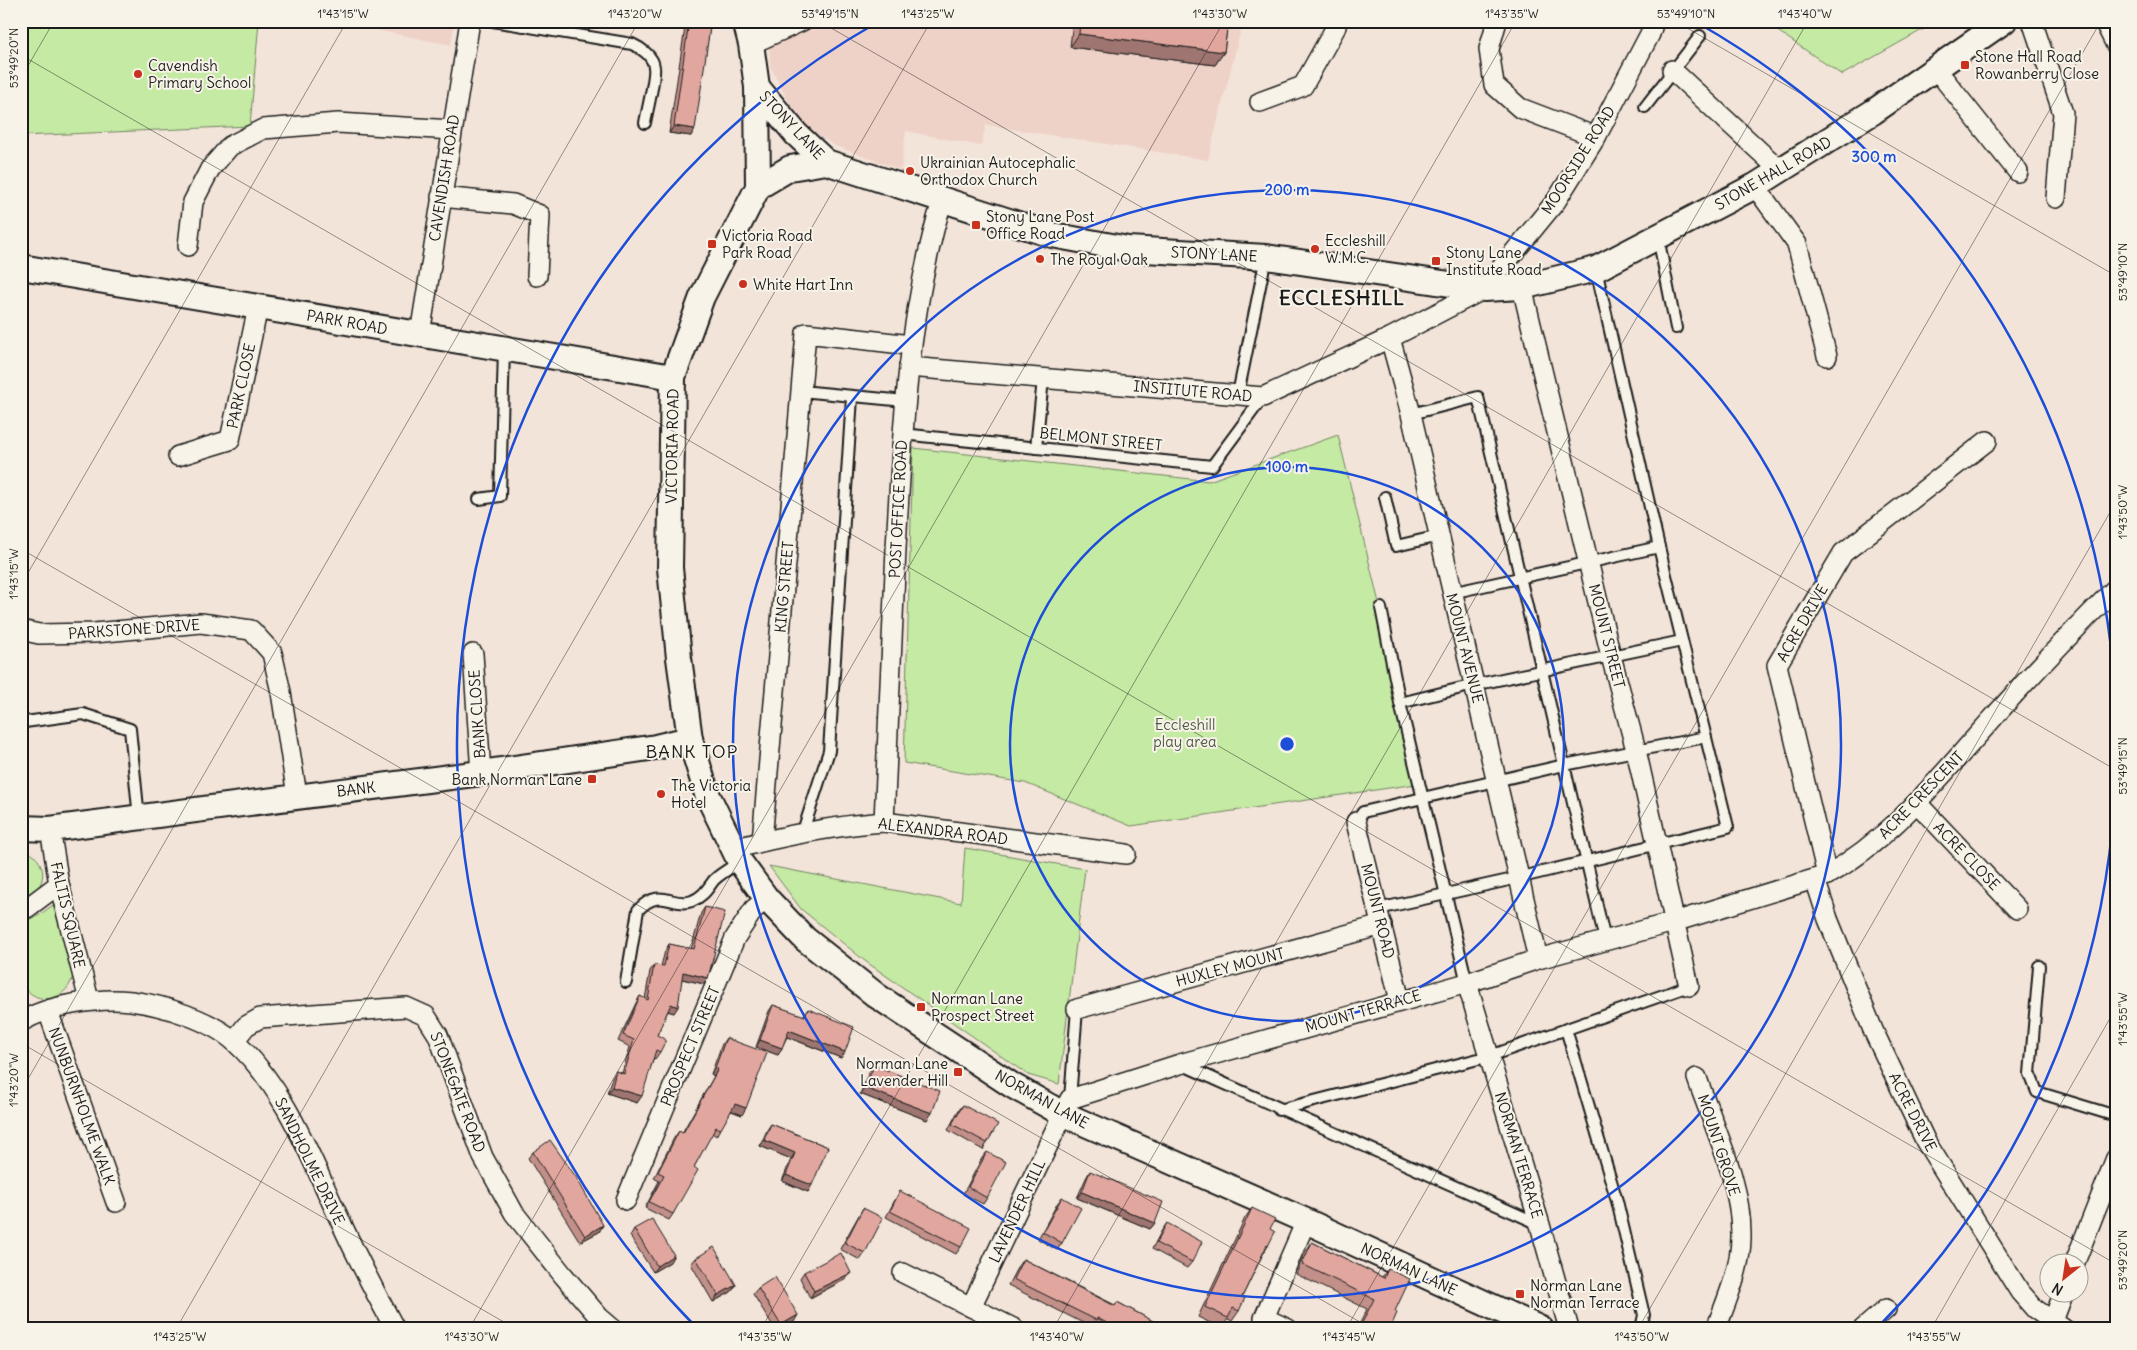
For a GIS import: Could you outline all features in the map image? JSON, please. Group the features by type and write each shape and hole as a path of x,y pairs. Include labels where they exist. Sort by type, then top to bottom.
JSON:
{"street":[{"name":"CAVENDISH ROAD","path":"420,334 470,21"},
{"name":"VICTORIA ROAD","path":"690,739 679,658 670,568 673,377 702,297 758,187 757,88 751,44 745,21"},
{"path":"751,44 802,21"},
{"path":"1260,102 1303,86 1336,28 1336,21"},
{"path":"1496,21 1489,50 1494,85 1520,108 1596,137"},
{"name":"MOORSIDE ROAD","path":"1484,289 1556,201 1596,137 1650,34 1654,21"},
{"name":"STONE HALL ROAD","path":"1522,287 1596,269 1755,186 1873,112 2004,21"},
{"path":"2032,21 2063,113 2056,198"},
{"path":"2104,21 2116,45"},
{"path":"1936,69 2018,172"},
{"path":"1672,70 1781,171"},
{"name":"STONY LANE","path":"757,88 796,134 826,162 1052,235 1128,249 1266,257 1484,289 1522,287"},
{"path":"188,246 194,202 210,169 230,146 263,129 338,123 452,130"},
{"name":"STONY LANE","path":"758,187 790,168 826,162"},
{"path":"1755,186 1797,244 1827,356"},
{"path":"441,197 513,204 540,215 537,276"},
{"name":"POST OFFICE ROAD","path":"884,822 902,434 908,367 929,246 942,201"},
{"name":"PARK ROAD","path":"21,267 673,377"},
{"name":"MOUNT STREET","path":"1522,287 1611,656 1636,750 1689,986"},
{"name":"INSTITUTE ROAD","path":"908,367 1263,397 1390,338 1484,289"},
{"name":"PARK CLOSE","path":"178,456 230,440 258,307"},
{"name":"KING STREET","path":"762,841 806,333 911,345"},
{"name":"MOUNT AVENUE","path":"1390,338 1411,414 1538,959"},
{"name":"ACRE DRIVE","path":"1987,441 1843,553 1776,665 1821,877 1828,919 1873,1030 1926,1142 2020,1292 2035,1309 2055,1326"},
{"name":"ACRE CRESCENT","path":"1674,922 1821,877 1850,862 1868,848 1916,803 2052,651 2116,588"},
{"name":"PARKSTONE DRIVE","path":"21,630 39,634 94,633 201,623 251,630 272,653 281,692 297,796"},
{"name":"BANK CLOSE","path":"473,654 481,773"},
{"name":"BANK","path":"21,828 50,829 481,773 656,747 690,739"},
{"name":"NORMAN LANE","path":"690,739 707,794 737,856 767,900 805,939 877,996 1013,1086 1066,1106 1306,1221 1541,1329"},
{"name":"ACRE CLOSE","path":"1916,803 2018,909"},
{"name":"ALEXANDRA ROAD","path":"737,856 762,841 846,825 884,822 1126,854"},
{"name":"MOUNT ROAD","path":"1356,822 1400,1000"},
{"name":"FALTIS SQUARE","path":"50,829 59,884 89,1000"},
{"path":"21,908 27,908 59,884"},
{"name":"PROSPECT STREET","path":"626,1200 735,938 754,909 767,900"},
{"name":"HUXLEY MOUNT","path":"1078,1010 1380,917"},
{"name":"MOUNT TERRACE","path":"1066,1106 1180,1064 1400,1000 1467,983 1538,959 1674,922"},
{"name":"NORMAN TERRACE","path":"1467,983 1540,1225 1569,1329"},
{"name":"SANDHOLME DRIVE","path":"22,1018 89,1000 118,999 146,1003 190,1015 234,1041 266,1076 299,1132 361,1267 395,1329"},
{"name":"STONEGATE ROAD","path":"234,1041 246,1026 260,1018 406,1007 426,1016 438,1035 483,1157 514,1213 563,1275 599,1317 613,1329"},
{"name":"NUNBURNHOLME WALK","path":"48,1010 116,1202"},
{"name":"MOUNT GROVE","path":"1697,1078 1734,1182 1739,1209 1741,1238 1737,1268 1716,1329"},
{"name":"LAVENDER HILL","path":"971,1307 1066,1106"},
{"path":"2080,1252 2115,1161"},
{"path":"1288,1329 1264,1318 1306,1221"},
{"path":"903,1273 1015,1329"},
{"path":"2055,1326 2061,1302"},
{"path":"1862,1329 1886,1310"}],"lane":[{"path":"493,21 632,44 641,48 648,54 654,67 645,123"},
{"path":"1645,107 1700,36"},
{"path":"1658,237 1676,328"},
{"path":"1238,394 1266,257"},
{"path":"1380,917 1445,894 1728,828 1659,547 1596,269"},
{"path":"479,499 500,496 504,349"},
{"path":"1036,448 1043,379"},
{"path":"801,391 905,401"},
{"path":"802,834 828,751 852,397"},
{"name":"BELMONT STREET","path":"902,434 1212,466 1263,397"},
{"path":"1411,414 1478,397 1606,940"},
{"path":"1385,497 1396,546 1439,536"},
{"path":"1452,593 1659,547"},
{"path":"1381,608 1400,703 1467,983"},
{"path":"1400,703 1474,685 1682,641"},
{"path":"25,722 83,714 130,729 139,818"},
{"path":"1356,822 1363,812 1564,765 1706,737"},
{"path":"626,982 638,910 645,902 657,898 690,902 705,894 715,879 737,856"},
{"path":"2039,966 2030,1074 2038,1092 2116,1116"},
{"path":"1279,1110 1490,1056 1689,986"},
{"path":"1066,1106 1078,1010"},
{"path":"1566,1029 1617,1201 1644,1315 1641,1329"},
{"path":"1180,1064 1279,1110 1540,1225"}],"shaded area":[{"path":"331,21 455,21 451,45"},
{"path":"768,21 1243,21 1208,160 986,125 981,146 906,131 901,170 833,145 807,127 791,107 770,66"}],"green space":[{"name":"Cavendish Primary School","path":"21,21 259,21 250,126 21,136"},
{"path":"1763,21 1938,21 1842,75"},
{"name":"Eccleshill play area","path":"1338,435 1423,783 1131,826 1025,783 904,763 913,448 1209,481"},
{"path":"21,848 31,853 37,859 43,874 37,889 31,895 21,900"},
{"path":"965,848 1085,869 1059,1084 1028,1075 865,961 801,909 769,866 961,903"},
{"path":"53,905 74,971 71,981 60,995 44,999 35,996 21,983 21,922 38,916"}],"building":[{"path":"689,21 711,21 695,129 674,126"},
{"path":"1080,21 1228,21 1224,52 1079,34"},
{"path":"705,907 725,912 708,978 683,972 678,1007 671,1004 657,1035 666,1040 660,1052 656,1050 642,1096 612,1087 616,1071 624,1074 634,1040 623,1035 640,996 648,1000 654,965 664,966 669,944 694,949"},
{"path":"773,1005 805,1016 808,1009 854,1027 845,1052 789,1030 782,1048 760,1040"},
{"path":"726,1038 767,1053 746,1108 735,1104 721,1129 716,1127 694,1167 698,1170 673,1214 649,1202 664,1175 658,1172 679,1131 683,1133 718,1069 715,1068"},
{"path":"874,1065 940,1091 932,1113 865,1088"},
{"path":"963,1105 998,1124 987,1143 952,1124"},
{"path":"771,1124 828,1147 812,1185 786,1175 795,1153 764,1140"},
{"path":"550,1140 576,1177 603,1225 585,1236 533,1152"},
{"path":"987,1152 1006,1162 987,1198 968,1187"},
{"path":"1090,1171 1163,1202 1155,1223 1082,1192"},
{"path":"900,1191 971,1228 961,1247 890,1211"},
{"path":"1062,1197 1081,1208 1062,1243 1043,1232"},
{"path":"863,1208 883,1218 865,1253 845,1243"},
{"path":"1252,1208 1275,1219 1270,1229 1275,1232 1242,1297 1245,1298 1239,1311 1233,1308 1228,1318 1205,1307"},
{"path":"652,1219 674,1255 657,1266 634,1229"},
{"path":"1167,1223 1202,1242 1192,1262 1156,1243"},
{"path":"1312,1242 1384,1278 1388,1269 1410,1279 1395,1311 1397,1313 1390,1329 1359,1329 1374,1299 1302,1264"},
{"path":"714,1247 736,1285 718,1295 696,1258"},
{"path":"841,1253 851,1273 814,1291 804,1272"},
{"path":"1023,1259 1115,1306 1117,1302 1168,1329 1119,1329 1097,1318 1096,1320 1013,1279"},
{"path":"775,1277 798,1315 781,1325 758,1288"},
{"path":"948,1321 963,1329 943,1329"},
{"path":"860,1322 874,1329 857,1329"}],"place":[{"name":"Stone Hall Road Rowanberry Close","path":"1965,65"},
{"name":"Cavendish Primary School","path":"138,74"},
{"name":"Ukrainian Autocephalic Orthodox Church","path":"910,171"},
{"name":"Stony Lane Post Office Road","path":"976,225"},
{"name":"Victoria Road Park Road","path":"712,244"},
{"name":"Eccleshill W.M.C.","path":"1315,249"},
{"name":"The Royal Oak","path":"1040,259"},
{"name":"Stony Lane Institute Road","path":"1436,261"},
{"name":"White Hart Inn","path":"743,284"},
{"name":"Bank Norman Lane","path":"592,779"},
{"name":"The Victoria Hotel","path":"661,794"},
{"name":"Norman Lane Prospect Street","path":"921,1007"},
{"name":"Norman Lane Lavender Hill","path":"958,1072"},
{"name":"Norman Lane Norman Terrace","path":"1520,1294"}],"district":[{"name":"ECCLESHILL","path":"1342,297"},
{"name":"BANK TOP","path":"692,751"}]}
